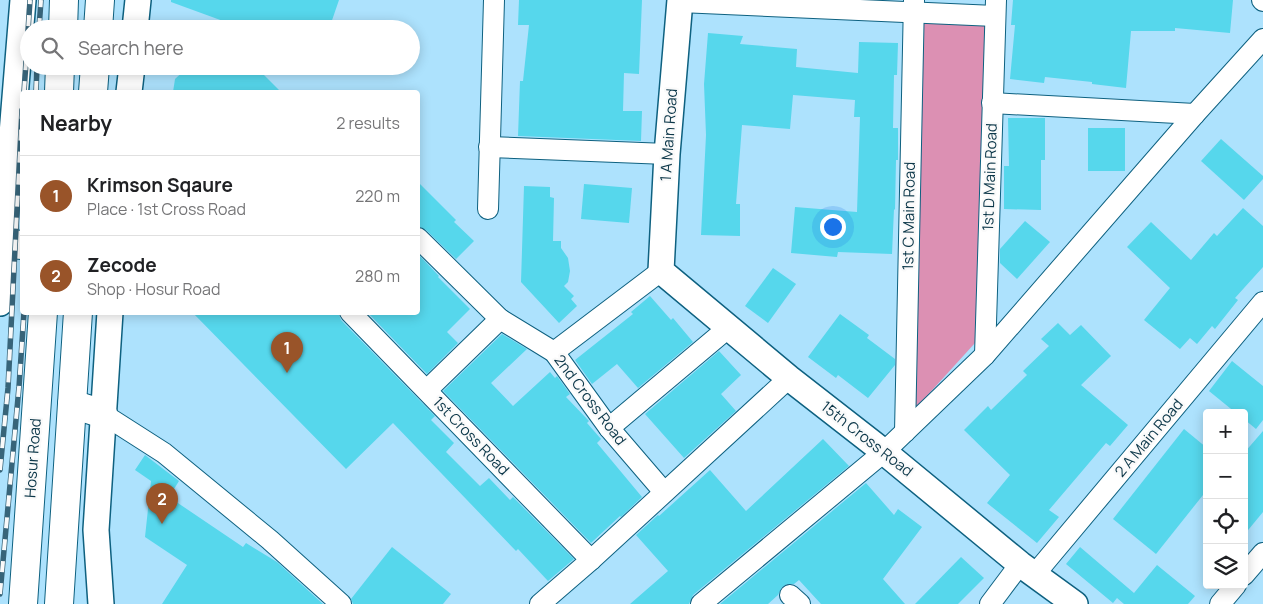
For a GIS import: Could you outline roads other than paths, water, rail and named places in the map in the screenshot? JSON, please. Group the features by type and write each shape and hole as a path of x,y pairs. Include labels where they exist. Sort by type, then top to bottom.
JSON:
{"highway":[{"path":"63,20 64,0"},
{"path":"99,20 100,0"},
{"path":"59,90 60,75"},
{"path":"93,90 94,75"},
{"name":"Hosur Road","path":"23,604 43,315"},
{"path":"59,604 78,315"},
{"path":"72,404 103,414"}],"street":[{"path":"22,20 23,0"},
{"path":"136,20 138,0"},
{"path":"488,209 494,0"},
{"path":"680,1 995,8"},
{"name":"1 A Main Road","path":"661,271 667,154 680,1"},
{"name":"1st C Main Road","path":"905,432 913,7"},
{"name":"1st D Main Road","path":"985,355 995,8"},
{"path":"701,604 884,452 985,355 1195,114 1263,39"},
{"path":"0,302 8,244 20,49"},
{"path":"129,90 131,75"},
{"path":"992,102 1195,114"},
{"path":"489,147 667,154"},
{"name":"2nd Cross Road","path":"420,240 500,319 554,352 609,428 664,492"},
{"path":"554,352 661,271"},
{"name":"15th Cross Road","path":"661,271 789,378 884,452 1028,569 1075,604"},
{"name":"2 A Main Road","path":"990,604 1028,569 1263,302"},
{"path":"101,604 96,530 110,315"},
{"name":"1st Cross Road","path":"353,315 591,560"},
{"path":"427,390 500,319"},
{"path":"609,428 728,328"},
{"path":"540,604 591,560 789,378"},
{"path":"103,414 164,454 270,540 341,604"},
{"path":"1248,570 1263,553"},
{"path":"1220,604 1233,589"}],"railway":[{"path":"29,20 30,0"},
{"path":"40,20 41,0"},
{"path":"24,90 25,75"},
{"path":"36,90 37,75"},
{"path":"0,470 8,388 20,150"},
{"path":"0,594 24,315"}],"place":[{"name":"Krimson Sqaure","path":"287,373"},
{"name":"Zecode","path":"162,524"}]}
